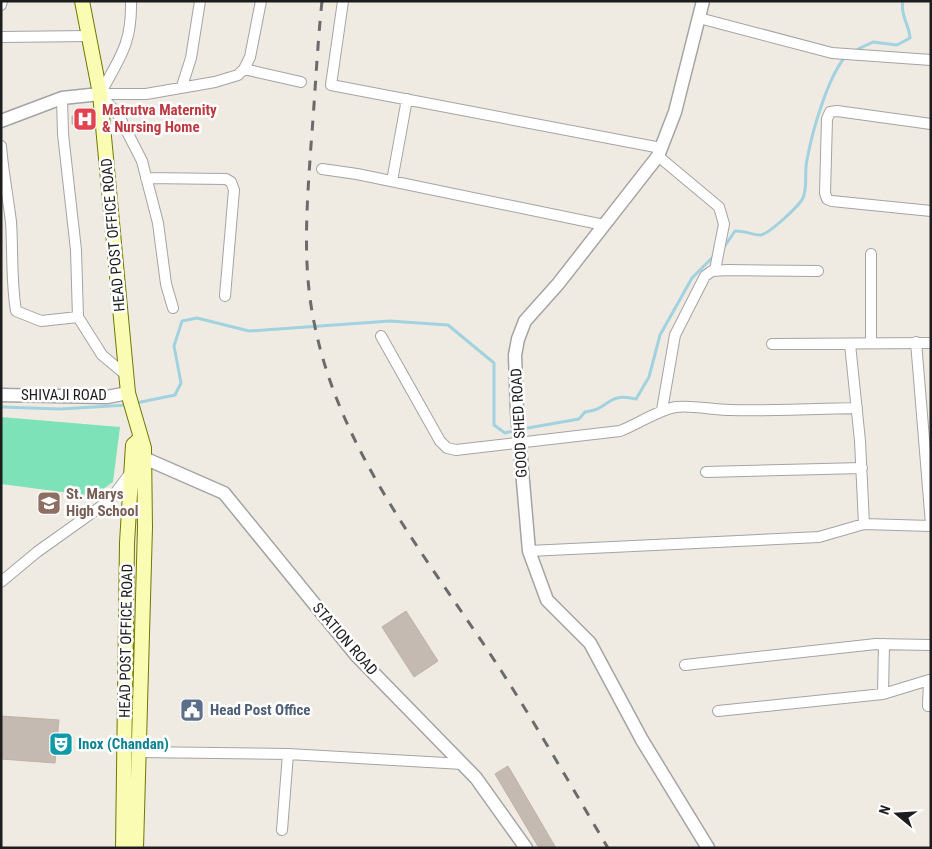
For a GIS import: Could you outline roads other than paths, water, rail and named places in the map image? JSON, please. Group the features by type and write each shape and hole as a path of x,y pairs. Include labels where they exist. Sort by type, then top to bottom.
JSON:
{"main road":[{"name":"HEAD POST OFFICE ROAD","path":"82,1 100,94 129,397 135,415 144,458 145,527 137,752 136,848"},
{"name":"HEAD POST OFFICE ROAD","path":"123,848 127,553 133,446 140,438"}],"street":[{"path":"100,94 126,47 132,26 132,1"},
{"path":"182,86 191,58 200,1"},
{"path":"1,122 62,98 100,94 146,94 182,86 215,82 238,75 244,69 258,26 261,1"},
{"path":"343,1 331,85 660,152 719,207 724,224 715,270"},
{"name":"GOOD SHED ROAD","path":"703,1 675,112 660,152 558,284 525,321 518,339 515,355 518,433 529,551 547,600 590,643 642,740 708,848"},
{"path":"699,18 832,53 931,60"},
{"path":"1,37 90,36"},
{"path":"244,69 301,82"},
{"path":"100,94 119,116 142,161 158,223 166,284 173,308"},
{"path":"62,98 63,134 76,250 78,316 102,355 126,374"},
{"path":"392,181 407,99"},
{"path":"931,124 837,111 830,112 827,119 825,194 827,199 832,201 931,211"},
{"path":"1,146 4,183 11,222 13,294 16,311 41,321 78,316"},
{"path":"322,169 392,181 604,225"},
{"path":"146,178 226,180 231,182 234,190 225,296"},
{"path":"871,342 872,254"},
{"path":"662,410 675,335 702,280 715,270 818,272"},
{"path":"381,336 440,440 447,448 460,449 518,433 620,431 643,422 662,410 675,407 699,406 728,410 857,408"},
{"path":"529,551 819,538 864,524 931,525 916,342"},
{"path":"772,344 930,342"},
{"path":"850,344 862,468 864,524"},
{"name":"SHIVAJI ROAD","path":"1,395 129,397"},
{"path":"1,582 37,552 110,500 144,458"},
{"name":"STATION ROAD","path":"144,458 224,493 356,654 476,778 526,848"},
{"path":"706,472 862,468"},
{"path":"882,694 884,644"},
{"path":"685,665 884,644 931,645"},
{"path":"718,711 882,694 930,680 928,706 931,706"},
{"path":"137,752 288,754 463,764"},
{"path":"282,830 288,754"}],"waterway":[{"path":"854,51 873,42 897,45 910,38 902,6 903,1"},
{"path":"722,250 735,231 761,235 771,230 803,198 806,164 816,121 832,78 845,57"},
{"path":"522,429 579,419 585,412 600,408 614,399 626,397 636,399 649,377 660,335 692,278 715,255"},
{"path":"136,403 175,395 181,383 174,346 182,321 197,318 249,331 390,321 448,325 494,363 494,425 505,433 516,430"},
{"path":"1,407 60,409 127,405"}],"railway":[{"path":"322,1 306,234 310,300 327,371 344,417 366,462 391,506 502,672 608,848"}],"place":[{"name":"Matrutva Maternity & Nursing Home","path":"85,119"},
{"name":"St. Marys High School","path":"49,503"},
{"name":"Head Post Office","path":"192,710"},
{"name":"Inox (Chandan)","path":"61,744"}]}
